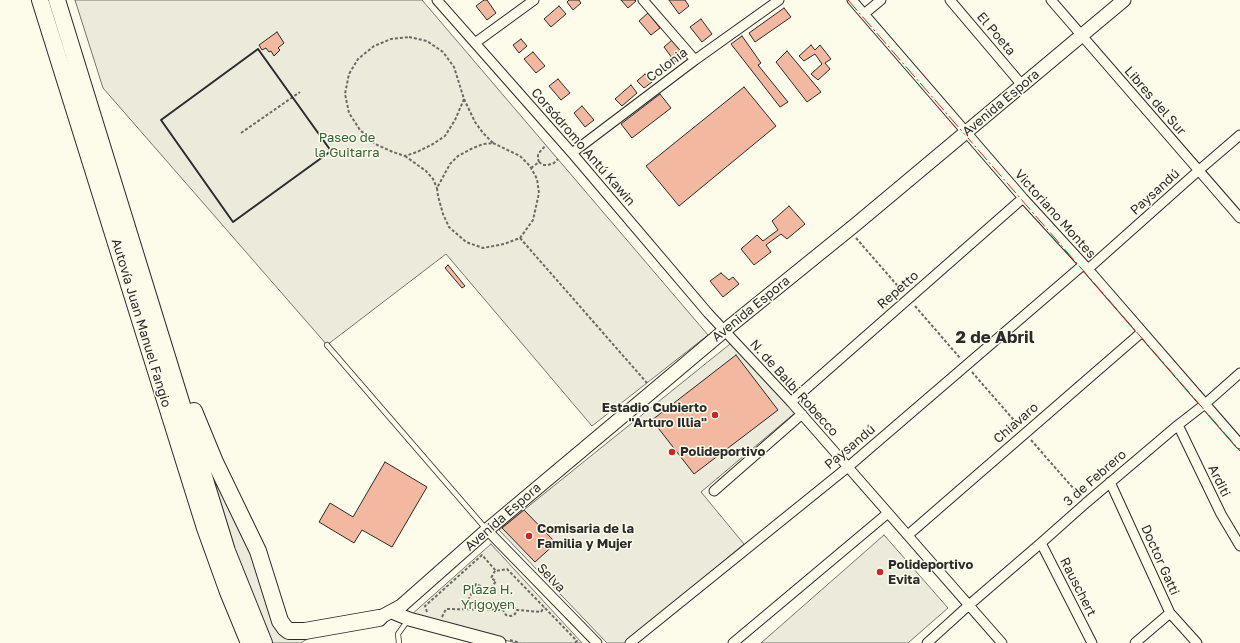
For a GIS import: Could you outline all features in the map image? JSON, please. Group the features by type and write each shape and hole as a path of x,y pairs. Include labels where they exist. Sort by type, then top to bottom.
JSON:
{"highway":[{"name":"Autovía Juan Manuel Fangio","path":"40,0 205,528 228,592 249,643"},
{"name":"Autovía Juan Manuel Fangio","path":"57,0 227,551 264,643"},
{"path":"153,309 215,462 258,551 280,621 289,631 296,632 385,615"},
{"path":"307,643 385,615"}],"main road":[{"name":"Avenida Espora","path":"385,615 401,606 487,530 724,331 855,225 1124,0"},
{"path":"385,615 409,619 500,643"}],"street":[{"name":"Corsódromo Antú Kawin","path":"437,0 572,153 708,313"},
{"path":"475,43 534,0"},
{"path":"643,0 695,60"},
{"name":"Colonia","path":"572,153 695,60 780,0"},
{"name":"Victoriano Montes","path":"852,0 1023,198 1240,444"},
{"path":"864,14 881,0"},
{"name":"El Poeta","path":"950,0 1022,85"},
{"name":"Libres del Sur","path":"1051,0 1240,218"},
{"name":"Paysandú","path":"630,643 848,467 1240,135"},
{"name":"Repetto","path":"791,402 1023,198"},
{"name":"N. de Balbi Robecco","path":"708,313 802,414 1002,643"},
{"name":"Chiavaro","path":"908,535 1142,332"},
{"name":"3 de Febrero","path":"927,643 1110,482 1205,404 1240,373"},
{"path":"714,491 802,414"},
{"name":"Arditi","path":"1178,425 1221,514 1240,546"},
{"name":"Doctor Gatti","path":"1110,482 1170,613 1197,643"},
{"path":"733,643 888,513"},
{"name":"Selva","path":"487,530 597,643"},
{"name":"Rauschert","path":"1041,543 1092,643"},
{"path":"1135,643 1170,613"}],"lane":[{"path":"327,345 487,530"},
{"path":"399,643 398,634 409,619"}],"path":[{"path":"409,37 427,41 443,52 454,67 464,99 475,122 493,143 520,156 531,168 537,178 539,193 533,220 520,238 504,244 483,248 466,242 449,227 443,214 437,188 426,171 405,156 374,144 360,130 349,113 345,94 349,74 358,59 374,46 391,39 409,37"},
{"path":"241,133 300,92"},
{"path":"405,156 433,144 445,136 455,120 464,99"},
{"path":"437,188 450,164 458,156 471,148 483,144 493,143"},
{"path":"539,162 538,154 546,145"},
{"path":"539,162 543,165 548,165 554,163 558,159"},
{"path":"531,168 539,162"},
{"path":"520,238 654,390"},
{"path":"425,606 482,555 496,570 506,569 576,641 574,643"},
{"path":"464,609 476,584 490,590 496,581 491,578 495,571"},
{"path":"502,610 507,604 512,605 517,610 541,612 544,607"},
{"path":"440,621 446,609 502,610 506,615 511,616 515,614 517,610"}],"green space":[{"name":"Paseo de la Guitarra","path":"75,0 422,0 708,335 592,426 446,254 327,345 103,88"},
{"name":"Polideportivo","path":"735,340 796,412 701,492 744,544 626,643 607,643 499,530"},
{"path":"188,405 284,634 292,639 338,629 307,639 301,643 271,643 232,544"},
{"name":"Polideportivo Evita","path":"884,535 948,608 908,643 761,643"},
{"name":"Plaza H. Yrigoyen","path":"491,544 582,643 516,643 411,615"}],"building":[{"path":"484,0 487,0 496,13 487,20 476,6"},
{"path":"569,0 579,0 581,3 573,10 567,2"},
{"path":"621,0 635,0 636,1 628,8"},
{"path":"669,0 685,0 689,6 679,14"},
{"path":"559,6 566,14 551,27 544,19"},
{"path":"784,8 791,17 755,42 749,33"},
{"path":"648,13 660,28 651,35 639,21"},
{"path":"701,19 712,34 702,42 690,27"},
{"path":"277,32 284,43 278,48 280,50 274,56 271,51 269,52 266,48 262,50 259,45"},
{"path":"742,36 761,63 758,65 788,102 780,107 731,44"},
{"path":"521,39 527,46 519,53 513,45"},
{"path":"672,40 684,54 675,62 664,47"},
{"path":"811,45 815,50 820,45 831,59 825,63 830,69 818,80 811,74 822,64 815,54 804,61 799,56"},
{"path":"787,51 821,92 807,102 776,62"},
{"path":"533,52 545,66 536,73 524,59"},
{"path":"645,74 652,82 644,88 637,81"},
{"path":"558,79 570,93 561,100 549,86"},
{"path":"631,85 637,93 622,106 615,99"},
{"path":"744,87 776,126 679,206 646,166"},
{"path":"660,94 671,108 632,138 621,124"},
{"path":"582,106 594,120 585,127 574,113"},
{"path":"789,206 805,224 787,239 781,234 766,245 771,252 754,265 741,249 757,235 763,241 778,230 772,221"},
{"path":"448,265 465,286 462,288 445,268"},
{"path":"721,273 729,280 733,277 739,284 723,297 710,281"},
{"name":"Estadio Cubierto \"Arturo Illia\"","path":"736,355 778,410 694,474 652,420"},
{"path":"385,462 427,487 392,547 362,530 354,543 319,522 330,503 353,517"},
{"name":"Comisaria de la Familia y Mujer","path":"524,510 556,543 535,562 502,528"}],"wall":[{"path":"258,49 331,151 233,222 161,120 258,49"}],"power":[{"path":"848,0 1240,451"}],"place":[{"name":"Estadio Cubierto \"Arturo Illia\"","path":"715,415"},
{"name":"Polideportivo","path":"672,452"},
{"name":"Comisaria de la Familia y Mujer","path":"529,536"},
{"name":"Polideportivo Evita","path":"880,572"}],"district":[{"name":"2 de Abril","path":"995,338"}]}
